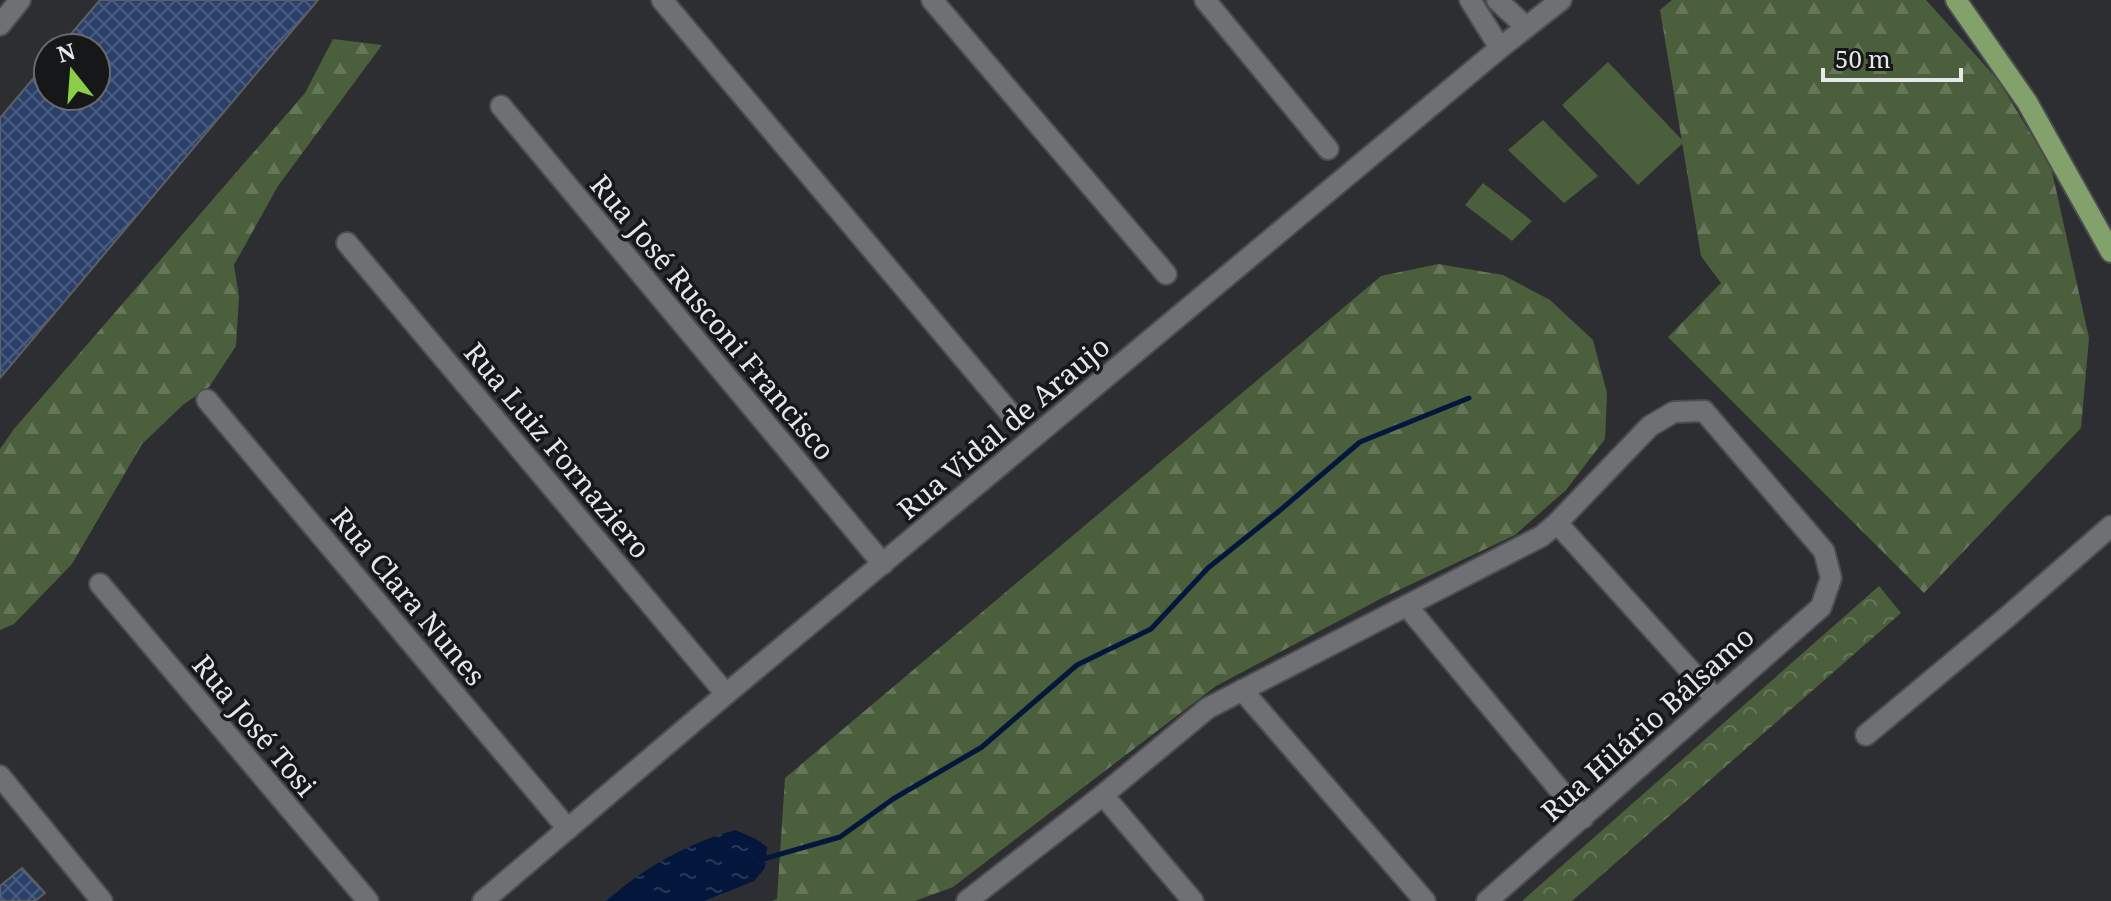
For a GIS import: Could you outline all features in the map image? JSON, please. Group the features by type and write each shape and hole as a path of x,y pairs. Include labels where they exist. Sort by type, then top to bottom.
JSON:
{"main road":[{"path":"1956,0 2027,102 2111,252"}],"street":[{"path":"0,25 20,0"},
{"path":"662,0 1010,413"},
{"path":"932,0 1166,274"},
{"path":"1205,0 1328,149"},
{"path":"1470,0 1500,48"},
{"path":"1497,0 1526,27"},
{"name":"Rua Vidal de Araujo","path":"483,901 726,694 1561,0"},
{"name":"Rua José Rusconi Francisco","path":"501,106 883,564"},
{"name":"Rua Luiz Fornaziero","path":"347,243 726,694"},
{"name":"Rua Clara Nunes","path":"207,400 568,829"},
{"name":"Rua Hilário Bálsamo","path":"1487,901 1821,607 1831,578 1824,551 1704,411 1674,412 1650,426 1557,523"},
{"path":"967,901 1208,708 1542,536 1557,523 1715,698"},
{"path":"1866,735 2111,526"},
{"name":"Rua José Tosi","path":"100,584 368,901"},
{"path":"1407,606 1583,818"},
{"path":"1242,690 1425,901"},
{"path":"0,776 102,901"},
{"path":"1103,795 1193,901"}],"green space":[{"path":"1672,0 1926,0 1998,80 2051,167 2089,338 2081,428 1924,593 1668,337 1721,283 1701,256 1660,10"},
{"path":"333,39 382,45 278,186 234,265 239,297 236,346 209,387 184,404 142,444 72,564 14,624 0,630 0,449 305,93"},
{"path":"1608,62 1684,142 1638,185 1562,105"},
{"path":"1543,120 1598,176 1564,203 1508,150"},
{"path":"1483,183 1532,221 1512,241 1465,205"},
{"path":"1438,264 1503,275 1550,300 1593,340 1607,393 1605,439 1566,490 1515,535 1382,598 1216,686 953,887 915,901 772,901 777,899 785,778 1381,276"},
{"path":"1879,586 1901,613 1572,901 1522,901"}],"water":[{"path":"735,830 767,847 765,868 754,881 704,901 606,901 667,858"}],"building":[{"path":"100,0 318,0 0,378 0,118 32,80 32,112 112,112 112,32 73,32"},
{"path":"22,868 45,893 35,901 0,901 0,886"}],"waterway":[{"path":"760,860 840,837 893,799 982,747 1077,665 1151,629 1208,568 1360,442 1469,398"}]}
